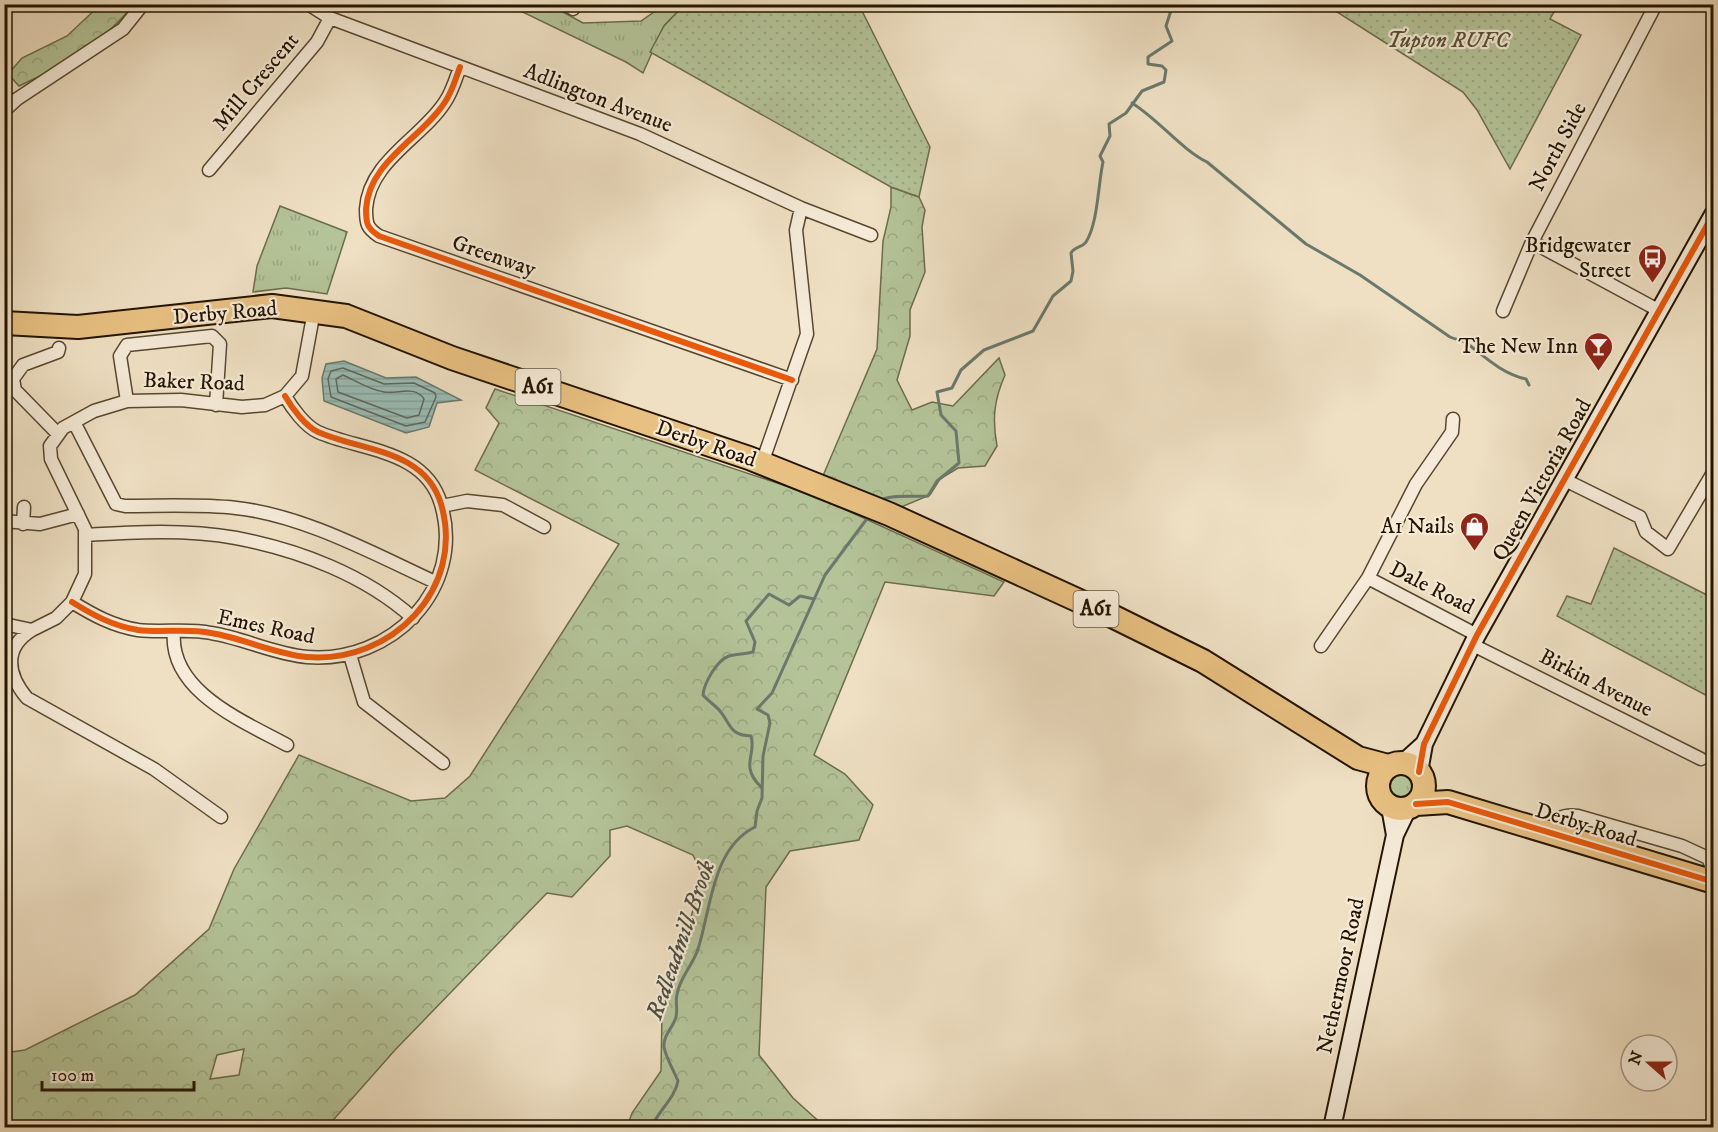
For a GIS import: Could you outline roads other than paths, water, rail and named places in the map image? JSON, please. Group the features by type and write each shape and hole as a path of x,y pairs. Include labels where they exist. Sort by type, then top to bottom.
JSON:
{"highway":[{"name":"Derby Road","path":"4,323 78,327 272,306 346,316 452,358 762,463 889,514 1099,610 1203,661 1358,758 1402,774"},
{"name":"A61","path":"1402,774 1448,801"},
{"path":"1402,774 1423,793 1405,806 1383,802 1402,774"},
{"name":"Derby Road","path":"1448,801 1712,882"},
{"name":"A61","path":"1405,806 1448,801"}],"street":[{"path":"4,111 17,99 123,29 143,4"},
{"name":"Adlington Avenue","path":"308,4 330,18 640,134 801,208 871,235"},
{"name":"North Side","path":"1503,311 1532,242 1656,4"},
{"name":"Mill Crescent","path":"209,170 317,42 330,18"},
{"name":"Greenway","path":"460,67 445,102 386,165 373,184 366,214 366,224 370,231 792,380"},
{"path":"762,463 807,334 796,230 801,208"},
{"name":"Queen Victoria Road","path":"1402,774 1424,744 1475,640 1713,213"},
{"path":"1532,242 1658,310"},
{"path":"285,396 302,376 314,311"},
{"path":"128,401 120,356 127,345 212,336 220,344 216,405"},
{"path":"59,348 58,352 36,358 23,365 13,379 15,390 58,434 50,446 51,459 78,513 85,535 85,574 72,602 56,618 20,638 11,661 14,682 27,698 154,770 221,817"},
{"name":"Baker Road","path":"58,434 94,411 128,401 181,400 216,405 265,405 285,396"},
{"name":"Emes Road","path":"72,602 98,619 137,630 210,632 308,657 350,655 373,647 400,630 413,618 421,610 443,562 447,530 442,506 426,476 387,452 316,431 291,407 285,396"},
{"path":"1321,646 1368,578 1416,484 1452,432 1453,419"},
{"path":"74,422 116,504 238,508 289,520 350,543 435,582"},
{"path":"1563,479 1640,517 1646,532 1668,549 1713,471"},
{"path":"442,506 467,501 503,505 544,527"},
{"path":"23,524 24,507"},
{"path":"4,521 40,524 78,513"},
{"path":"85,535 136,532 236,538 297,555 354,577 399,605 413,618"},
{"name":"Dale Road","path":"1368,578 1475,640"},
{"path":"4,624 32,630"},
{"path":"174,631 172,648 185,676 226,712 287,745"},
{"name":"Birkin Avenue","path":"1475,640 1701,759"},
{"path":"350,655 364,702 443,763"},
{"name":"Nethermoor Road","path":"1332,1128 1395,835 1405,806"}],"water":[{"path":"344,361 386,378 416,377 461,400 437,403 429,427 406,433 324,401 322,378 326,364"}],"waterway":[{"name":"Redleadmill Brook","path":"880,501 895,497 928,496 937,481 959,463 956,431 941,415 937,392 952,388 961,370 984,350 1033,331 1053,296 1071,281 1073,271 1071,253 1086,242 1093,225 1103,162 1100,156 1110,136 1109,124 1126,113 1142,91 1164,82 1166,70 1162,66 1148,64 1148,57 1172,41 1166,26 1173,4"},
{"path":"1132,103 1306,244 1360,275 1450,337 1466,343 1502,369 1526,379 1529,385"},
{"name":"Redleadmill Brook","path":"651,1128 674,1093 678,1081 666,1056 664,1043 676,1017 676,997 679,988 698,949 715,881 730,849 755,827 757,811 762,798 763,756 770,723 768,715 757,709 772,693 825,575 869,516"},
{"path":"761,787 751,772 751,736 734,731 720,711 703,695 704,690 712,672 724,658 753,652 755,642 746,621 769,594 789,605 800,596 814,599"}],"place":[{"name":"Bridgewater Street","path":"1652,284"},
{"name":"The New Inn","path":"1599,372"},
{"name":"A1 Nails","path":"1475,552"}],"park label":[{"name":"Tupton RUFC","path":"1448,40"}]}
